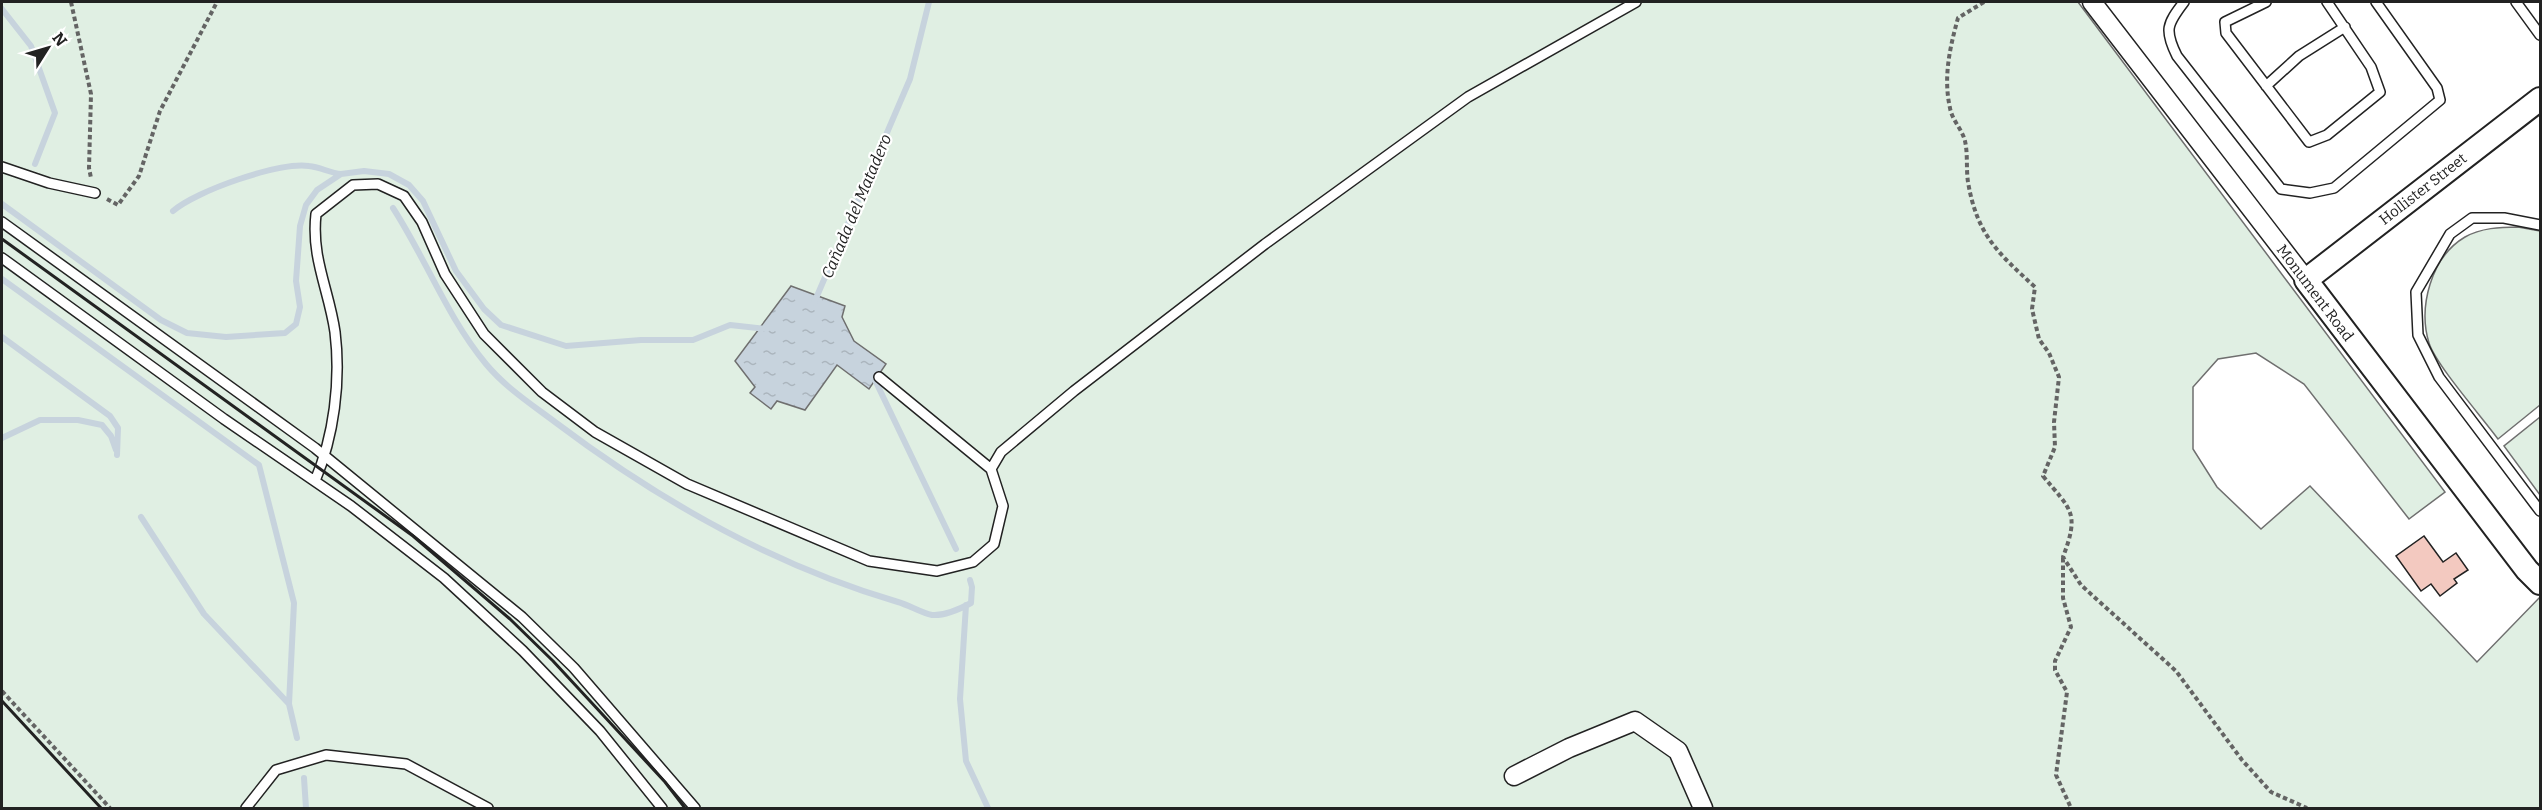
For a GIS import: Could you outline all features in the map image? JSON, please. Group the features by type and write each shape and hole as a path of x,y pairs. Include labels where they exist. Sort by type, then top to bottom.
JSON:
{"street":[{"name":"Monument Road","path":"2092,2 2527,570 2541,583"},
{"name":"Hollister Street","path":"2306,280 2541,99"},
{"path":"1514,776 1569,748 1635,721 1678,751 1703,808"}],"lane":[{"path":"991,469 1001,452 1074,391 1265,244 1468,98 1636,2"},
{"path":"2184,2 2170,20 2168,38 2177,56 2281,189 2310,194 2334,188 2440,100 2437,88 2376,2"},
{"path":"2266,2 2225,22 2226,33 2309,142 2327,135 2380,92 2372,67 2327,2"},
{"path":"2516,2 2541,35"},
{"path":"2266,86 2299,56 2345,27"},
{"path":"2,167 49,183 95,193"},
{"path":"315,482 326,457 336,401 335,332 314,238 316,214 353,185 378,184 404,196 422,222 445,274 484,334 542,392 595,432 687,484 869,561 937,571 973,562 994,544 1003,506 991,469 879,377"},
{"path":"2541,225 2504,218 2472,218 2450,234 2416,292 2418,335 2439,377 2541,511"},
{"path":"2,222 326,457 522,617 574,668 695,808"},
{"path":"2,258 315,482 444,578 523,651 600,731 662,808"},
{"path":"246,808 276,770 326,755 406,764 488,808"}],"path":[{"path":"71,2 91,94 89,168 95,193 118,205 139,176 160,111 217,2"},
{"path":"1984,2 1958,18 1950,45 1946,82 1950,110 1965,140 1968,183 1984,232 1995,251 2035,287 2032,309 2039,339 2049,353 2059,377 2054,422 2055,447 2043,476 2072,511 2072,534 2063,557 2063,598 2071,627 2055,661 2055,670 2067,692 2056,775 2071,808"},
{"path":"2063,557 2081,585 2176,670 2242,760 2271,792 2307,808"},
{"path":"2,691 110,808"}],"green space":[{"path":"2,2 2078,2 2445,492 2409,519 2304,384 2256,353 2218,359 2193,387 2193,449 2217,487 2261,529 2310,486 2477,662 2540,597 2540,808 2,808"},
{"path":"2518,227 2540,231 2540,405 2498,439 2433,353 2426,329 2425,314 2430,284 2443,257 2453,246 2465,237 2484,230"},
{"path":"2540,417 2540,495 2504,446"}],"water":[{"path":"791,286 845,306 842,317 854,341 886,364 869,389 837,365 805,410 777,401 771,409 750,393 755,387 735,361"}],"building":[{"path":"2424,536 2443,562 2456,553 2468,570 2454,579 2457,583 2440,596 2431,584 2421,591 2396,556"}],"waterway":[{"name":"Cañada del Matadero","path":"814,303 910,79 929,2"},
{"path":"2,9 31,46 55,113 35,164"},
{"path":"173,211 200,195 258,173 295,166 309,166 341,174"},
{"path":"2,204 161,320 187,333 226,337 285,333 296,324 300,307 296,281 300,226 306,205 317,190 341,174 364,171 389,174 409,185 423,201 456,271 484,309 501,325 566,346 641,340 693,340 730,325 767,329"},
{"path":"393,208 460,327 493,372 528,402 634,478 762,550 807,570 928,614 947,613 971,603 970,580"},
{"path":"2,279 259,465 294,603 289,704"},
{"path":"2,337 110,416 118,428 117,455"},
{"path":"869,376 875,380 956,549"},
{"path":"2,438 40,420 78,420 102,425 111,436 116,450"},
{"path":"141,517 204,614 289,704 297,738"},
{"path":"966,605 960,699 966,761 988,808"},
{"path":"304,778 306,808"}],"wall":[{"path":"2,239 413,536 510,619 553,661 665,782 685,808"},
{"path":"2,701 101,808"}]}
